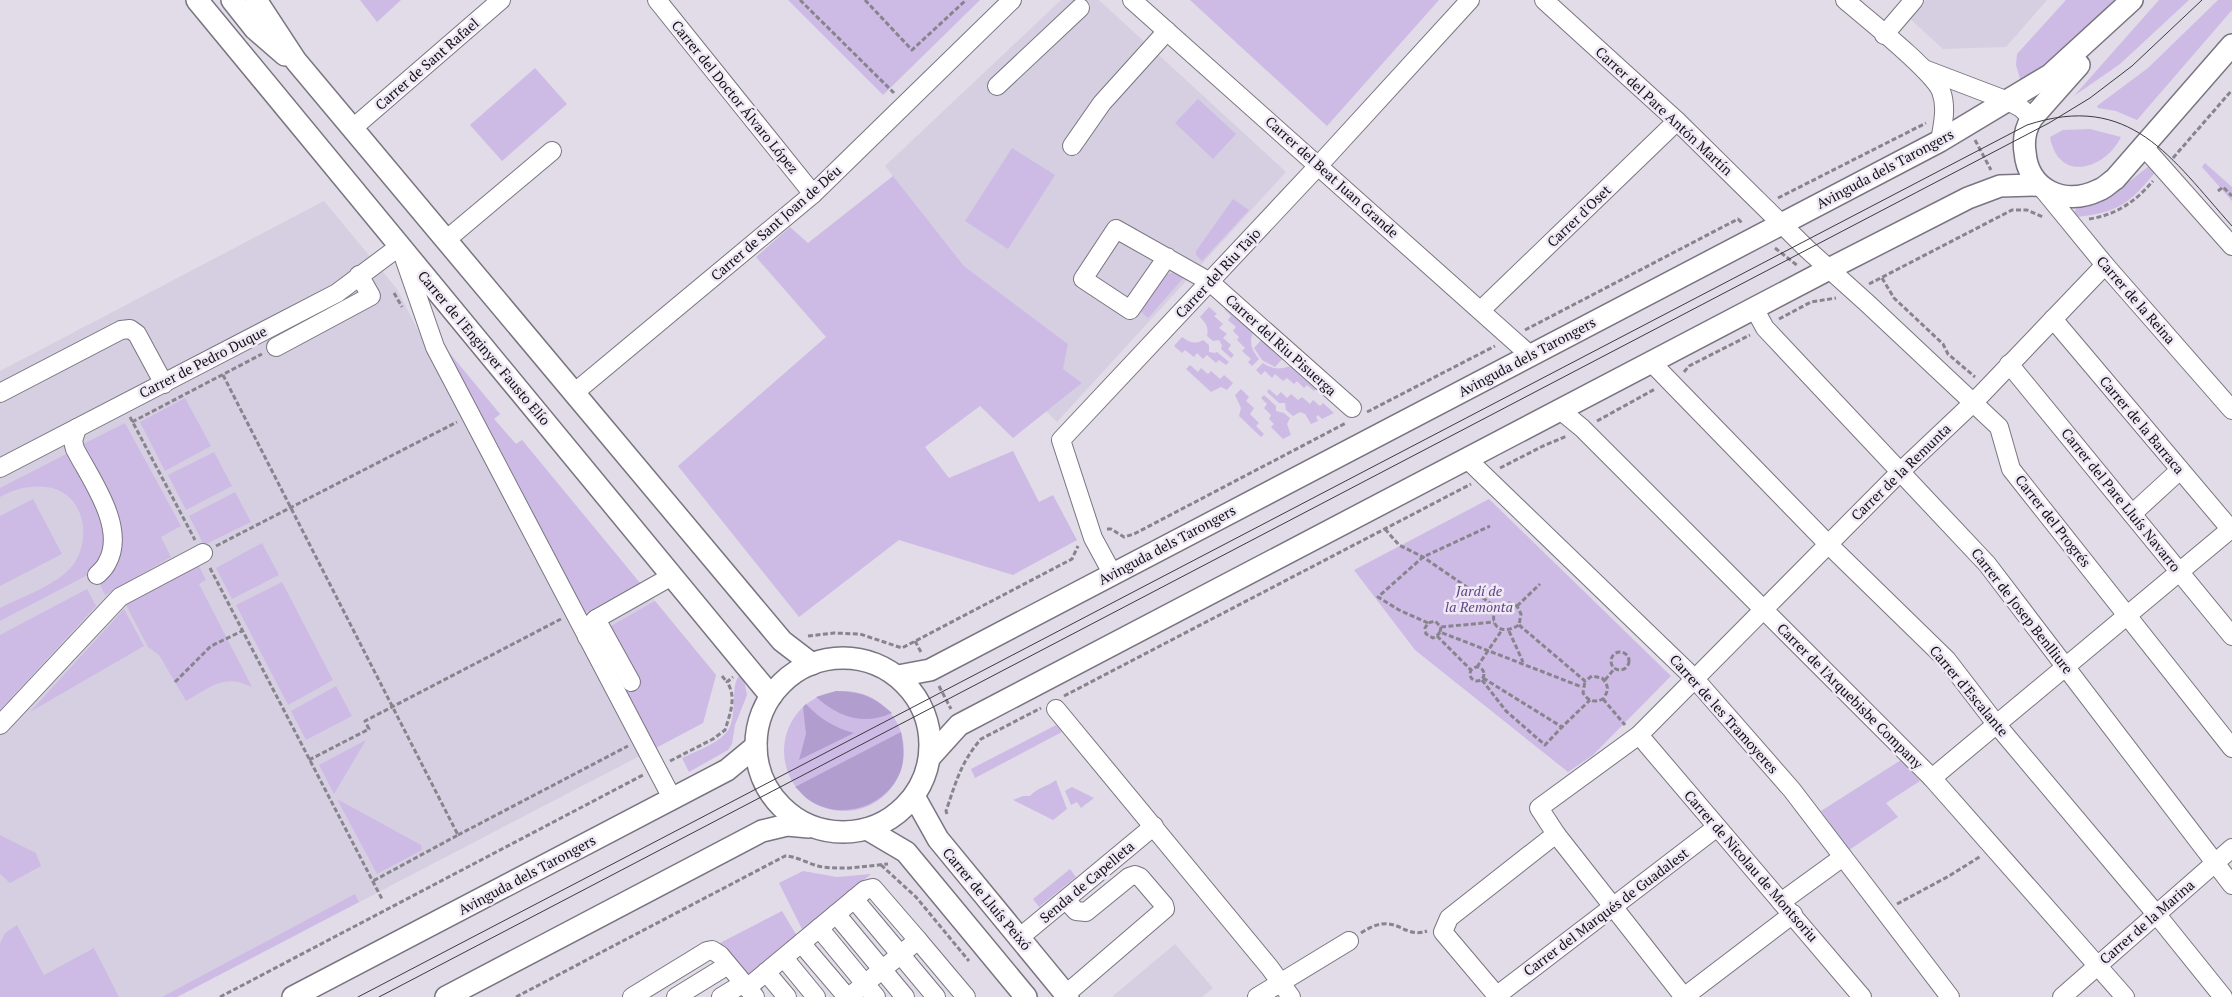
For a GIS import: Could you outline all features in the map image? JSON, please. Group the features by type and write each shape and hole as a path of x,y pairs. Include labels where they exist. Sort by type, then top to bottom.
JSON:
{"main road":[{"name":"Carrer de l'Enginyer Fausto Elío","path":"197,0 771,696"},
{"path":"232,0 270,43 296,62"},
{"path":"256,0 296,62 782,641 812,664"},
{"path":"2133,0 2032,118 2026,131 2024,148 2026,162 2031,175 2040,186 2055,194 2070,196 2099,190 2115,179 2232,46"},
{"name":"Avinguda dels Tarongers","path":"898,676 930,670 1940,141 2050,75 2133,0"},
{"path":"930,757 959,725 1821,273 1968,198 2000,186 2040,186"},
{"path":"453,995 762,831 787,825 822,830 853,832 868,829 894,816 914,796 922,784 930,757 930,734 924,712 911,689 898,676 865,660 848,658 830,659 812,664 790,676 771,696 760,719 756,746 758,766 770,793 795,818 822,830"},
{"name":"Avinguda dels Tarongers","path":"293,997 727,770 756,746"},
{"name":"Carrer de Lluís Peixó","path":"914,796 938,839 1067,996"},
{"path":"868,829 906,852 1026,997"}],"street":[{"name":"Carrer de Sant Rafael","path":"353,128 501,0"},
{"name":"Carrer del Doctor Álvaro López","path":"657,0 813,194"},
{"name":"Carrer de Sant Joan de Déu","path":"574,393 813,194 1012,0"},
{"name":"Carrer del Beat Juan Grande","path":"1132,0 1531,356"},
{"name":"Carrer del Riu Tajo","path":"1112,574 1093,538 1061,440 1319,165 1470,0"},
{"name":"Carrer del Pare Antón Martín","path":"1544,0 1677,121 1781,224"},
{"path":"1846,0 1923,69 1941,90 1945,113 1940,141"},
{"path":"1884,35 1914,0"},
{"path":"997,86 1080,8"},
{"path":"1072,146 1102,102 1167,31"},
{"path":"1923,69 2008,101 2021,108 2032,118"},
{"name":"Carrer d'Oset","path":"1481,310 1677,121"},
{"path":"2144,147 2232,246"},
{"path":"446,240 552,151"},
{"name":"Carrer de la Reina","path":"2040,186 2105,265 2232,410"},
{"name":"Carrer del Progrés","path":"1781,224 1821,273 1974,402 1999,427 2011,469 2232,748"},
{"name":"Carrer del Riu Pisuerga","path":"1167,257 1130,310 1083,279 1116,229 1167,257 1210,282 1355,415"},
{"name":"Carrer de Pedro Duque","path":"0,468 337,293 400,246"},
{"path":"400,246 435,347 672,798"},
{"name":"Carrer de la Remunta","path":"1556,834 1539,808 1639,735 1901,471 1974,402 2105,265"},
{"path":"276,348 371,296 359,275"},
{"name":"Carrer de Josep Benlliure","path":"1754,308 1764,328 1988,564 2232,885"},
{"name":"Carrer de la Barraca","path":"2053,319 2232,529"},
{"path":"0,392 121,330 130,329 137,334 164,384"},
{"name":"Carrer d'Escalante","path":"1651,362 1828,544 1947,660 1997,725 2157,915 2223,997"},
{"name":"Carrer del Pare Lluís Navarro","path":"2009,364 2232,636"},
{"name":"Carrer de l'Arquebisbe Company","path":"1560,410 1582,428 1932,778 2124,997"},
{"path":"77,428 73,441 75,449 112,519 112,543 107,563 97,575"},
{"name":"Carrer de les Tramoyeres","path":"1467,459 1694,678 1792,790 1950,997"},
{"path":"2132,514 2180,470"},
{"path":"1932,778 2232,529"},
{"path":"0,725 120,597 202,553"},
{"path":"587,637 591,624 596,619 672,576"},
{"path":"596,619 631,682"},
{"path":"1056,709 1270,968 1291,997"},
{"name":"Carrer de Nicolau de Montsoriu","path":"1639,735 1862,997"},
{"name":"Senda de Capelleta","path":"1019,938 1154,826"},
{"name":"Carrer del Marqués de Guadalest","path":"1497,997 1612,906 1718,828"},
{"path":"1497,997 1446,925 1556,834 1684,997 1843,857"},
{"name":"Carrer de la Marina","path":"2062,997 2232,848"},
{"path":"1066,900 1076,911 1086,912 1129,877 1135,875 1140,877 1164,905 1166,910 1067,996"},
{"path":"721,997 749,989 766,972 870,888 876,889 966,997"},
{"path":"854,899 936,997"},
{"path":"836,914 905,997"},
{"path":"819,928 871,990"},
{"path":"801,943 848,997 871,990 882,970 918,940"},
{"path":"1257,997 1349,941"},
{"path":"632,997 707,951 716,951 749,989"},
{"path":"784,958 816,997"},
{"path":"676,997 728,965"},
{"path":"766,972 787,997"}],"path":[{"path":"800,0 905,104"},
{"path":"865,0 912,50 966,0"},
{"path":"2175,155 2232,90"},
{"path":"1772,201 1930,121"},
{"path":"1978,146 1988,163"},
{"path":"2084,219 2102,217 2128,206 2159,174"},
{"path":"2218,191 2224,187 2232,196"},
{"path":"1868,285 2012,210 2027,210 2049,218"},
{"path":"1520,333 1744,216"},
{"path":"1738,219 1759,236 1821,273"},
{"path":"1882,278 1894,298 1943,344 1948,354 1976,378"},
{"path":"394,293 403,310"},
{"path":"1776,320 1811,302 1839,298"},
{"path":"1682,375 1689,366 1750,335"},
{"path":"132,422 276,348"},
{"path":"1106,529 1111,529 1124,537 1134,534 1355,415 1490,348"},
{"path":"223,375 458,836"},
{"path":"1596,421 1657,388"},
{"path":"124,403 132,422 382,899"},
{"path":"202,553 292,509 460,420"},
{"path":"1499,469 1542,446 1568,436"},
{"path":"1144,655 1476,481"},
{"path":"1428,623 1399,610 1378,597 1423,557 1490,526"},
{"path":"1385,529 1400,545 1423,557 1496,606"},
{"path":"782,641 798,629 808,636 834,632 860,634 902,648 1072,559 1077,547 1085,543"},
{"path":"1517,606 1540,584"},
{"path":"1506,602 1517,606 1522,614 1519,625 1510,631 1502,630 1494,622 1492,615 1496,606 1506,602"},
{"path":"309,760 369,729 366,721 392,706 564,617"},
{"path":"1441,627 1438,636 1433,638 1426,634 1424,628 1428,623 1434,621 1441,627 1494,622"},
{"path":"1519,625 1585,681"},
{"path":"1482,679 1477,682 1471,679 1469,674 1490,651 1502,630"},
{"path":"175,682 211,646 242,631"},
{"path":"1510,631 1524,663"},
{"path":"1440,632 1582,687"},
{"path":"1438,636 1471,670"},
{"path":"916,641 972,750 960,769 946,811 946,819"},
{"path":"1618,652 1624,653 1628,657 1628,666 1623,669 1615,668 1611,660 1618,652"},
{"path":"727,682 747,666"},
{"path":"1477,667 1483,671 1482,679 1506,711 1545,745 1590,700"},
{"path":"1605,680 1615,668"},
{"path":"220,997 713,739 726,730 733,701 732,692 722,676"},
{"path":"1592,676 1605,680 1608,691 1603,699 1599,701 1590,700 1583,693 1582,687 1585,681 1592,676"},
{"path":"1482,679 1562,727"},
{"path":"1603,699 1624,724 1639,735"},
{"path":"373,881 630,745 626,736"},
{"path":"1884,912 1949,876 1994,848"},
{"path":"516,997 785,856 821,867 851,869 894,862"},
{"path":"880,864 916,896 975,968"},
{"path":"1349,941 1380,922 1388,922 1421,934 1446,925"}],"shaded area":[{"path":"1061,0 1099,0 1286,172 1057,422 1046,411 1082,383 1062,369 1068,344 964,266 885,166"},
{"path":"1926,0 2047,0 2006,47 1943,49 1909,18"},
{"path":"324,201 397,289 428,350 500,414 494,419 516,444 522,440 716,675 703,723 177,997 0,997 0,371"},
{"path":"836,691 853,692 866,696 892,713 871,719 861,719 834,710 816,697"},
{"path":"806,704 828,722 854,733 799,760 806,734 803,707"},
{"path":"901,732 903,755 901,770 895,783 875,801 849,810 835,810 822,807 809,800 795,787"},
{"path":"1175,944 1213,988 1202,997 1113,996"}],"green space":[{"path":"360,0 401,0 377,22"},
{"path":"788,0 980,0 883,95"},
{"path":"1190,0 1439,0 1327,126"},
{"path":"2066,0 2114,0 2059,58 2021,82 2016,65 2017,54"},
{"path":"2159,0 2189,0 2120,64 2074,96"},
{"path":"2218,0 2232,0 2232,10 2137,120 2116,111 2098,108 2097,106 2148,68"},
{"path":"535,68 567,104 502,161 470,125"},
{"path":"1198,99 1236,134 1213,159 1175,123"},
{"path":"2090,129 2121,137 2114,148 2094,164 2082,167 2072,166 2062,161 2055,152 2050,137 2063,130"},
{"path":"1012,148 1055,175 1008,249 965,221"},
{"path":"2205,163 2232,187 2232,201 2202,167"},
{"path":"2149,166 2157,170 2139,191 2122,204 2103,213 2075,217 2073,214 2079,204 2112,195"},
{"path":"893,176 964,266 1068,344 1063,369 1082,383 1013,438 980,406 925,447 949,478 1013,451 1039,502 1053,495 1077,540 1013,575 899,540 799,617 678,466 826,337 756,257 790,227 808,243"},
{"path":"1233,199 1249,210 1202,261 1196,255 1196,251"},
{"path":"1177,272 1186,275 1148,318 1139,310 1167,274"},
{"path":"1228,305 1255,329 1251,344 1259,359 1252,366 1248,362 1251,359 1242,351 1245,348 1237,340 1239,337 1233,331 1236,327 1228,320 1231,316 1224,309"},
{"path":"1209,307 1217,314 1214,316 1223,324 1219,328 1227,334 1223,338 1231,345 1228,349 1234,355 1231,358 1221,349 1222,345 1219,340 1213,341 1207,336 1208,330 1200,317"},
{"path":"1182,337 1192,342 1203,340 1209,345 1209,352 1217,352 1229,362 1226,365 1219,360 1216,363 1207,355 1203,359 1197,353 1194,357 1185,350 1182,353 1174,346"},
{"path":"1264,337 1285,356 1275,367 1262,360 1254,348"},
{"path":"442,344 500,414 494,419 516,444 522,440 640,583 585,613"},
{"path":"1263,363 1278,368 1294,364 1319,386 1314,391 1307,385 1304,388 1297,381 1294,384 1287,378 1283,381 1275,374 1272,378 1265,371 1261,375 1256,370"},
{"path":"1190,365 1198,372 1201,368 1208,374 1211,371 1220,379 1224,375 1233,383 1227,390 1221,387 1211,392 1186,369"},
{"path":"1241,389 1249,397 1246,401 1254,408 1250,414 1259,423 1256,426 1264,434 1261,437 1239,416 1241,408 1235,395"},
{"path":"1269,389 1277,396 1281,392 1287,398 1291,394 1298,400 1302,397 1310,404 1313,400 1320,406 1323,403 1334,413 1322,419 1318,415 1316,417 1318,421 1311,424 1305,414 1300,412 1293,416 1286,410 1285,403 1279,403 1267,392"},
{"path":"1264,395 1276,406 1276,411 1284,413 1290,418 1287,424 1291,435 1283,439 1271,427 1274,424 1269,419 1271,415 1264,408 1267,404 1261,398"},
{"path":"185,398 211,446 165,471 140,422"},
{"path":"125,423 181,526 161,537 171,557 105,595 98,581 116,555 79,446"},
{"path":"214,452 232,486 186,510 168,475"},
{"path":"68,453 101,514 106,542 97,570 0,621 0,608 48,585 58,579 73,565 79,555 83,532 82,520 78,510 72,500 63,493 52,488 32,487 12,491 0,497 0,488"},
{"path":"235,492 251,522 204,545 189,516"},
{"path":"33,499 62,554 0,586 0,516"},
{"name":"Jardí de la Remonta","path":"1489,499 1671,676 1593,755 1568,772 1415,650 1354,570"},
{"path":"262,543 279,575 232,599 216,568"},
{"path":"198,564 206,580 199,584 252,687 233,681 225,682 210,687 186,701 159,655 148,647 125,603"},
{"path":"282,582 333,680 288,705 236,605"},
{"path":"87,589 96,606 0,710 0,635"},
{"path":"655,601 716,675 703,723 654,749 622,686 637,678 611,626"},
{"path":"124,609 144,646 30,712"},
{"path":"740,675 744,680 747,695 735,725 732,744 728,750 689,772 682,758 716,741 730,727 735,686"},
{"path":"336,686 352,716 306,740 291,711"},
{"path":"844,691 856,692 867,696 877,701 886,709 894,718 899,728 903,739 903,763 899,774 894,784 886,793 877,801 867,806 856,810 844,811 832,810 821,806 811,801 802,793 794,784 789,774 785,763 784,751 785,739 789,728 794,718 802,709 811,701 821,696 832,692"},
{"path":"1056,725 1062,732 975,778 971,769"},
{"path":"366,740 334,794 319,765"},
{"path":"1901,760 1920,781 1886,803 1898,817 1849,850 1821,811"},
{"path":"1056,780 1067,809 1053,820 1013,800 1023,796 1030,796"},
{"path":"1072,787 1094,798 1081,808 1077,802 1071,805 1065,791"},
{"path":"337,799 421,845 422,850 377,874"},
{"path":"0,835 36,853 41,866 10,883 0,874"},
{"path":"1070,869 1076,877 1039,907 1033,899"},
{"path":"803,871 837,877 871,874 803,931 779,883"},
{"path":"355,894 359,902 177,997 162,997"},
{"path":"782,911 797,936 750,976 718,944"},
{"path":"17,925 44,975 94,948 119,997 0,997 0,943 5,933"}],"tram line":[{"path":"379,997 2049,123 2090,98 2132,66 2202,0"},
{"path":"358,997 2027,125 2063,117 2094,117 2121,124 2146,137 2168,155 2232,226"}]}
